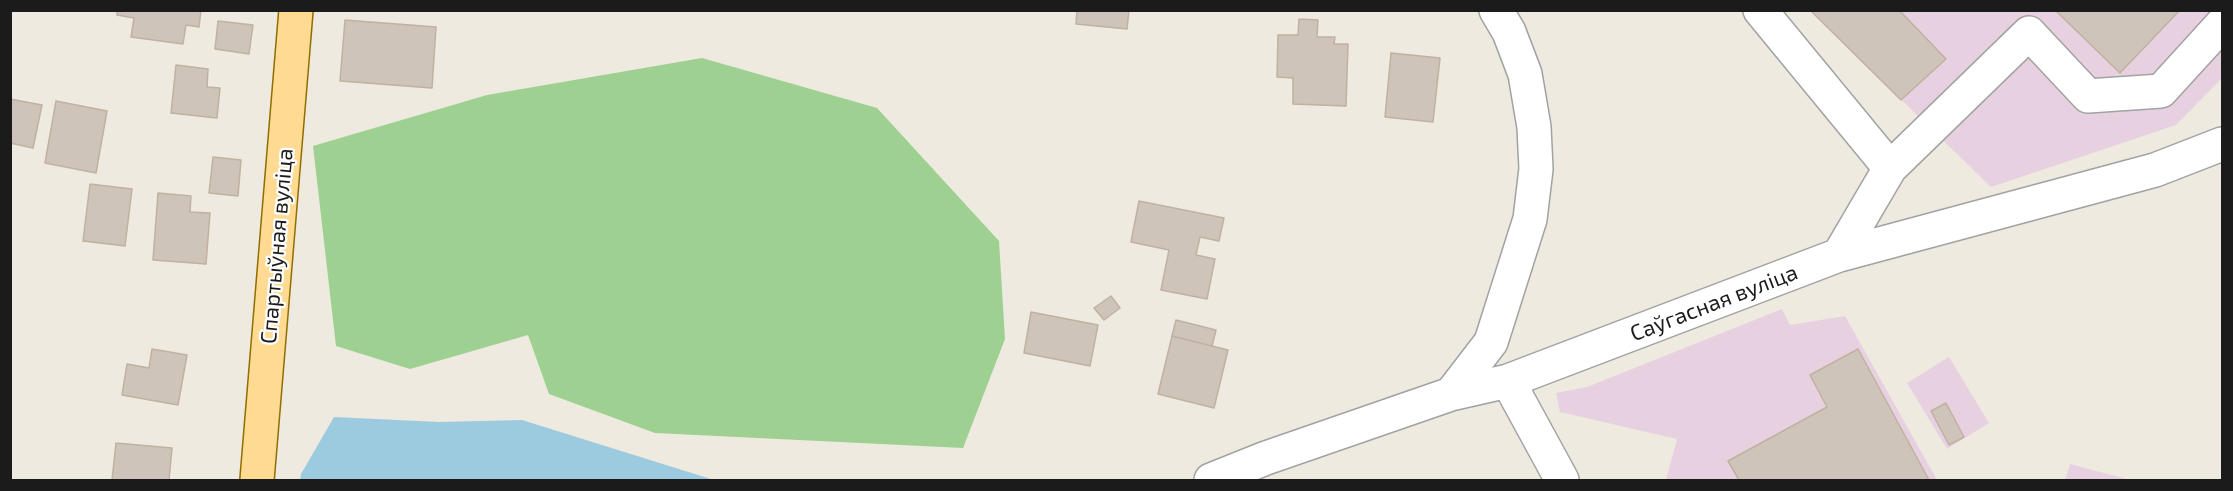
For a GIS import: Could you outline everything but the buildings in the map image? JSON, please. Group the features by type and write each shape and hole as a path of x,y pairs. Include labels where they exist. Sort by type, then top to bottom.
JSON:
{"main road":[{"name":"Спартыўная вуліца","path":"257,480 296,10"}],"street":[{"path":"1451,394 1491,342 1530,219 1536,169 1534,127 1526,74 1509,32 1496,10"},
{"path":"1760,10 1890,168"},
{"path":"1839,255 1890,168 2028,22 2088,96 2161,91 2223,24"},
{"name":"Саўгасная вуліца","path":"1233,476 1451,394 1508,381 1839,255 2155,170 2223,144"},
{"path":"1508,381 1562,480"}],"shaded area":[{"path":"1810,11 2222,11 2222,78 2176,125 1991,187"},
{"path":"1782,309 1790,325 1845,316 1937,480 1666,480 1677,439 1560,412 1556,393 1587,387"},
{"path":"1949,357 1989,423 1947,449 1907,383"},
{"path":"2070,464 2130,480 2065,480"}],"green space":[{"path":"702,58 877,108 999,241 1005,339 963,448 655,433 549,394 528,335 410,369 336,346 313,146 487,95"}],"water":[{"path":"334,417 439,422 522,420 714,480 300,480 301,474"}]}
